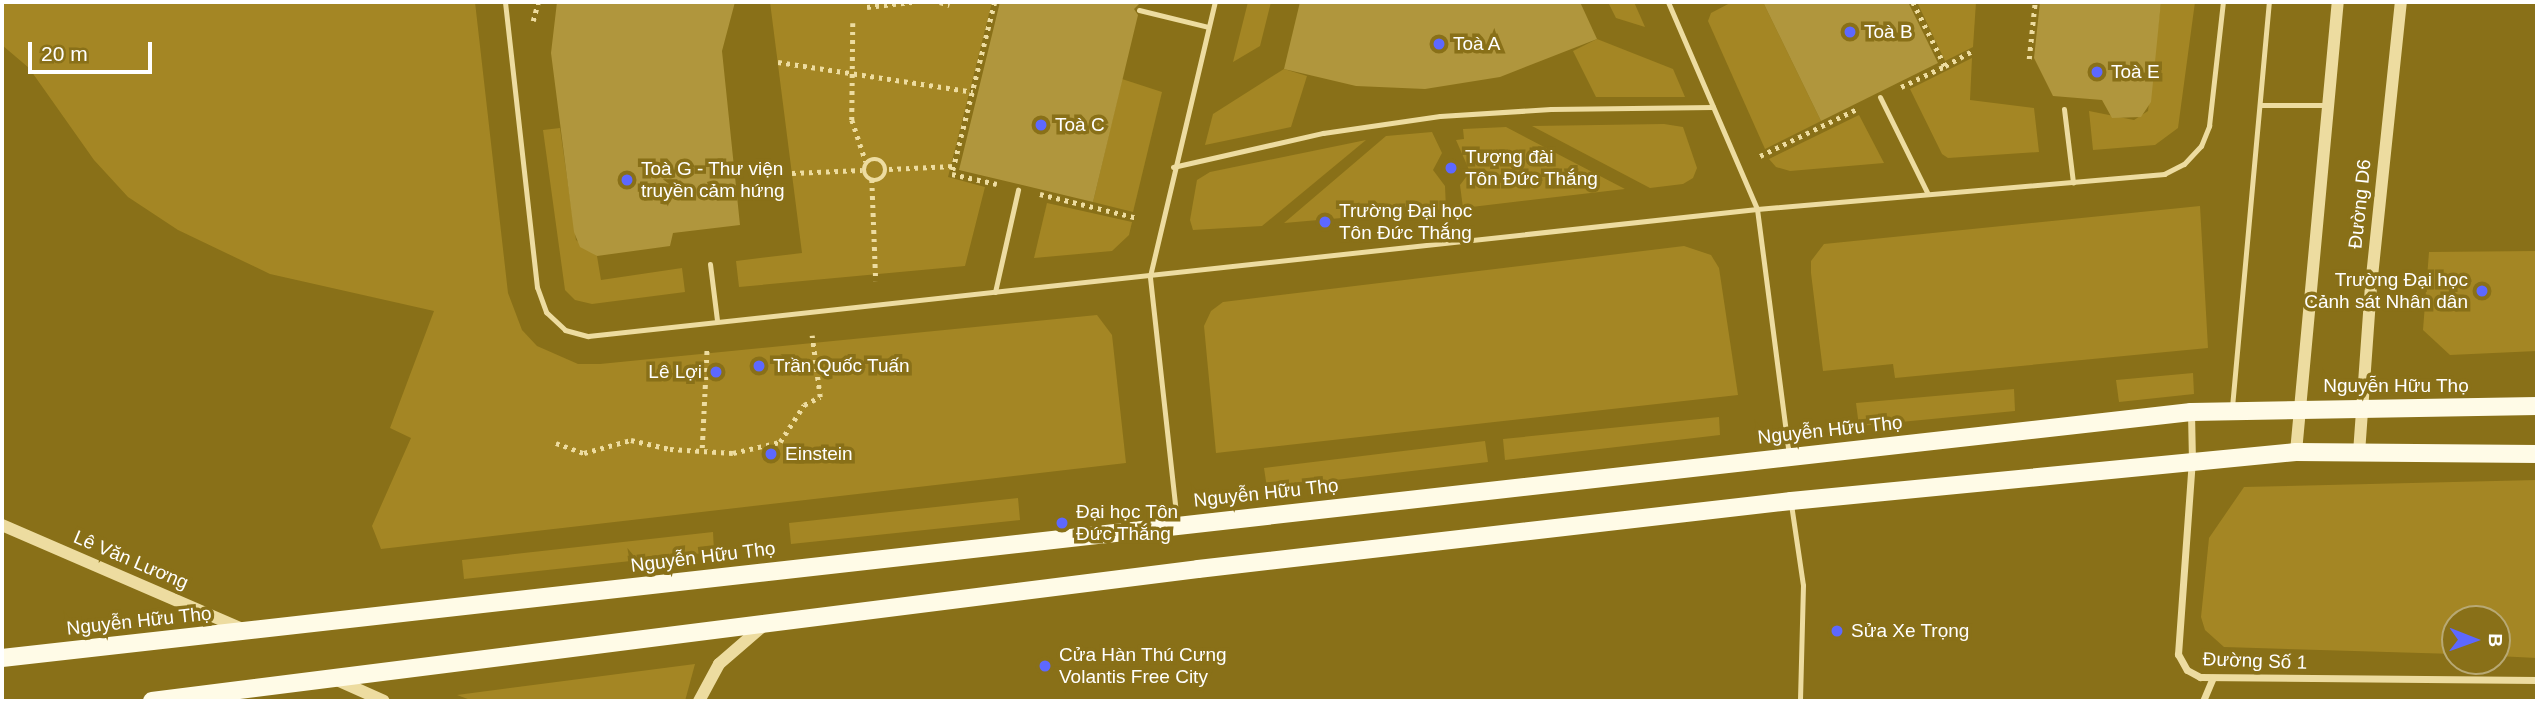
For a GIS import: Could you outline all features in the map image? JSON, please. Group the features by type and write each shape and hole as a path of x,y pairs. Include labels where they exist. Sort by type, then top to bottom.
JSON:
{"main road":[{"name":"Nguyễn Hữu Thọ","path":"2,658 2190,412 2537,406"},
{"path":"152,701 337,680 1198,569 1791,500 2192,459 2296,452 2537,454"}],"street":[{"path":"2296,452 2327,105 2339,2"},
{"name":"Đường D6","path":"2359,453 2401,2"},
{"name":"Đường Số 1","path":"2190,412 2192,459 2178,654 2187,670 2213,678 2537,680"},
{"name":"Lê Văn Lương","path":"2,525 246,631"},
{"path":"699,701 719,664 763,626"},
{"path":"2203,701 2213,678"},
{"path":"337,680 384,701"}],"lane":[{"path":"505,2 537,287 546,312 565,330 588,336 1757,209 2164,174 2184,164 2201,146 2208,126 2223,2"},
{"path":"1177,524 1150,276 1173,167 1215,2"},
{"path":"1668,2 1757,209 1789,456"},
{"path":"2232,410 2269,2"},
{"path":"1139,10 1208,27"},
{"path":"1880,97 1928,194"},
{"path":"2260,105 2327,105"},
{"path":"1173,167 1323,133 1440,116 1551,109 1713,107"},
{"path":"2064,109 2073,182"},
{"path":"995,292 1018,190"},
{"path":"710,264 717,320"},
{"path":"1791,500 1803,585 1800,701"}],"path":[{"path":"867,7 912,2"},
{"path":"940,2 950,5"},
{"path":"995,2 953,174 1138,218"},
{"path":"1913,2 1945,66"},
{"path":"2029,59 2035,2"},
{"path":"853,23 855,74 852,120 866,162 862,170"},
{"path":"1760,156 1972,51"},
{"path":"778,62 973,92"},
{"path":"866,162 885,162 889,169"},
{"path":"872,179 882,178 889,169 955,166"},
{"path":"792,173 862,170 872,179 876,281"},
{"path":"556,443 584,453 631,440 670,449 702,448 751,452 780,442 804,405 820,397 812,335"},
{"path":"702,448 707,346"}],"shaded area":[{"path":"2,2 475,2 508,293 522,330 537,346 578,364 600,364 1097,315 1112,335 1126,463 381,549 372,526 411,438 390,428 434,311 270,274 178,230 128,197 94,160 29,68 2,45"},
{"path":"770,2 992,2 948,177 985,187 965,266 739,287 736,261 802,253"},
{"path":"1248,2 1271,2 1260,46 1233,62"},
{"path":"1608,2 1634,2 1645,27 1616,18"},
{"path":"1732,2 1763,2 1821,121 1765,149 1708,21 1711,13"},
{"path":"1917,2 1976,2 1973,47 1945,61"},
{"path":"2161,2 2195,2 2178,128 2155,145 2093,150 2089,111 2134,120 2148,111"},
{"path":"1597,39 1673,69 1685,97 1596,97 1573,51"},
{"path":"1972,58 1970,100 2034,108 2039,152 1948,158 1942,154 1910,89"},
{"path":"1284,69 1307,76 1291,127 1205,145 1213,114"},
{"path":"1122,79 1162,92 1133,212 1093,202"},
{"path":"1859,115 1884,163 1790,171 1776,167 1769,159"},
{"path":"1664,124 1683,127 1697,168 1693,178 1683,184 1650,188 1532,126"},
{"path":"1506,127 1625,189 1463,208 1460,185 1470,172 1456,140 1464,139 1463,129"},
{"path":"560,128 576,240 597,256 601,280 682,268 685,292 592,304 575,300 565,290 543,130"},
{"path":"1432,132 1442,153 1433,170 1445,186 1446,209 1284,223 1386,136"},
{"path":"1366,140 1262,226 1193,230 1190,220 1197,180 1210,172"},
{"path":"1047,203 1132,222 1129,235 1112,251 1034,258"},
{"path":"2200,206 2208,348 1895,378 1893,364 1823,371 1811,261 1824,244"},
{"path":"1684,246 1711,255 1719,268 1738,395 1216,453 1204,326 1211,311 1223,302"},
{"name":"Trường Đại học Cảnh sát Nhân dân","path":"2537,251 2537,351 2450,355 2423,330 2429,252"},
{"path":"2193,373 2194,394 2119,402 2116,380"},
{"path":"2014,389 2015,411 1859,426 1856,403"},
{"path":"1719,417 1720,435 1505,460 1503,439"},
{"path":"1485,441 1488,462 1267,488 1264,468"},
{"path":"2537,480 2537,658 2511,657 2511,605 2441,605 2441,654 2224,647 2205,630 2201,617 2209,538 2244,487"},
{"path":"1018,498 1020,520 791,544 789,523"},
{"path":"713,532 714,552 464,579 462,560"},
{"path":"695,664 685,701 473,701 457,695"}],"building":[{"name":"Toà G - Thư viện truyền cảm hứng","path":"557,2 735,2 722,51 740,225 673,233 670,246 597,256 580,247 574,232 551,53"},
{"name":"Toà C","path":"1000,2 1141,2 1134,9 1138,15 1093,202 959,170"},
{"name":"Toà A","path":"1300,2 1580,2 1597,39 1500,77 1425,89 1356,86 1284,69"},
{"name":"Toà B","path":"1763,2 1908,2 1938,63 1821,121"},
{"name":"Toà E","path":"2040,2 2161,2 2151,102 2141,117 2112,118 2102,100 2053,96 2034,58"}],"place":[{"name":"Toà B","path":"1850,32"},
{"name":"Toà A","path":"1439,44"},
{"name":"Toà E","path":"2097,72"},
{"name":"Toà C","path":"1041,125"},
{"name":"Tượng đài Tôn Đức Thắng","path":"1451,168"},
{"name":"Toà G - Thư viện truyền cảm hứng","path":"627,180"},
{"name":"Trường Đại học Tôn Đức Thắng","path":"1325,222"},
{"name":"Trường Đại học Cảnh sát Nhân dân","path":"2482,291"},
{"name":"Trần Quốc Tuấn","path":"759,366"},
{"name":"Lê Lợi","path":"716,372"},
{"name":"Einstein","path":"771,454"},
{"name":"Đại học Tôn Đức Thắng","path":"1062,523"},
{"name":"Sửa Xe Trọng","path":"1837,631"},
{"name":"Cửa Hàn Thú Cưng Volantis Free City","path":"1045,666"}]}
